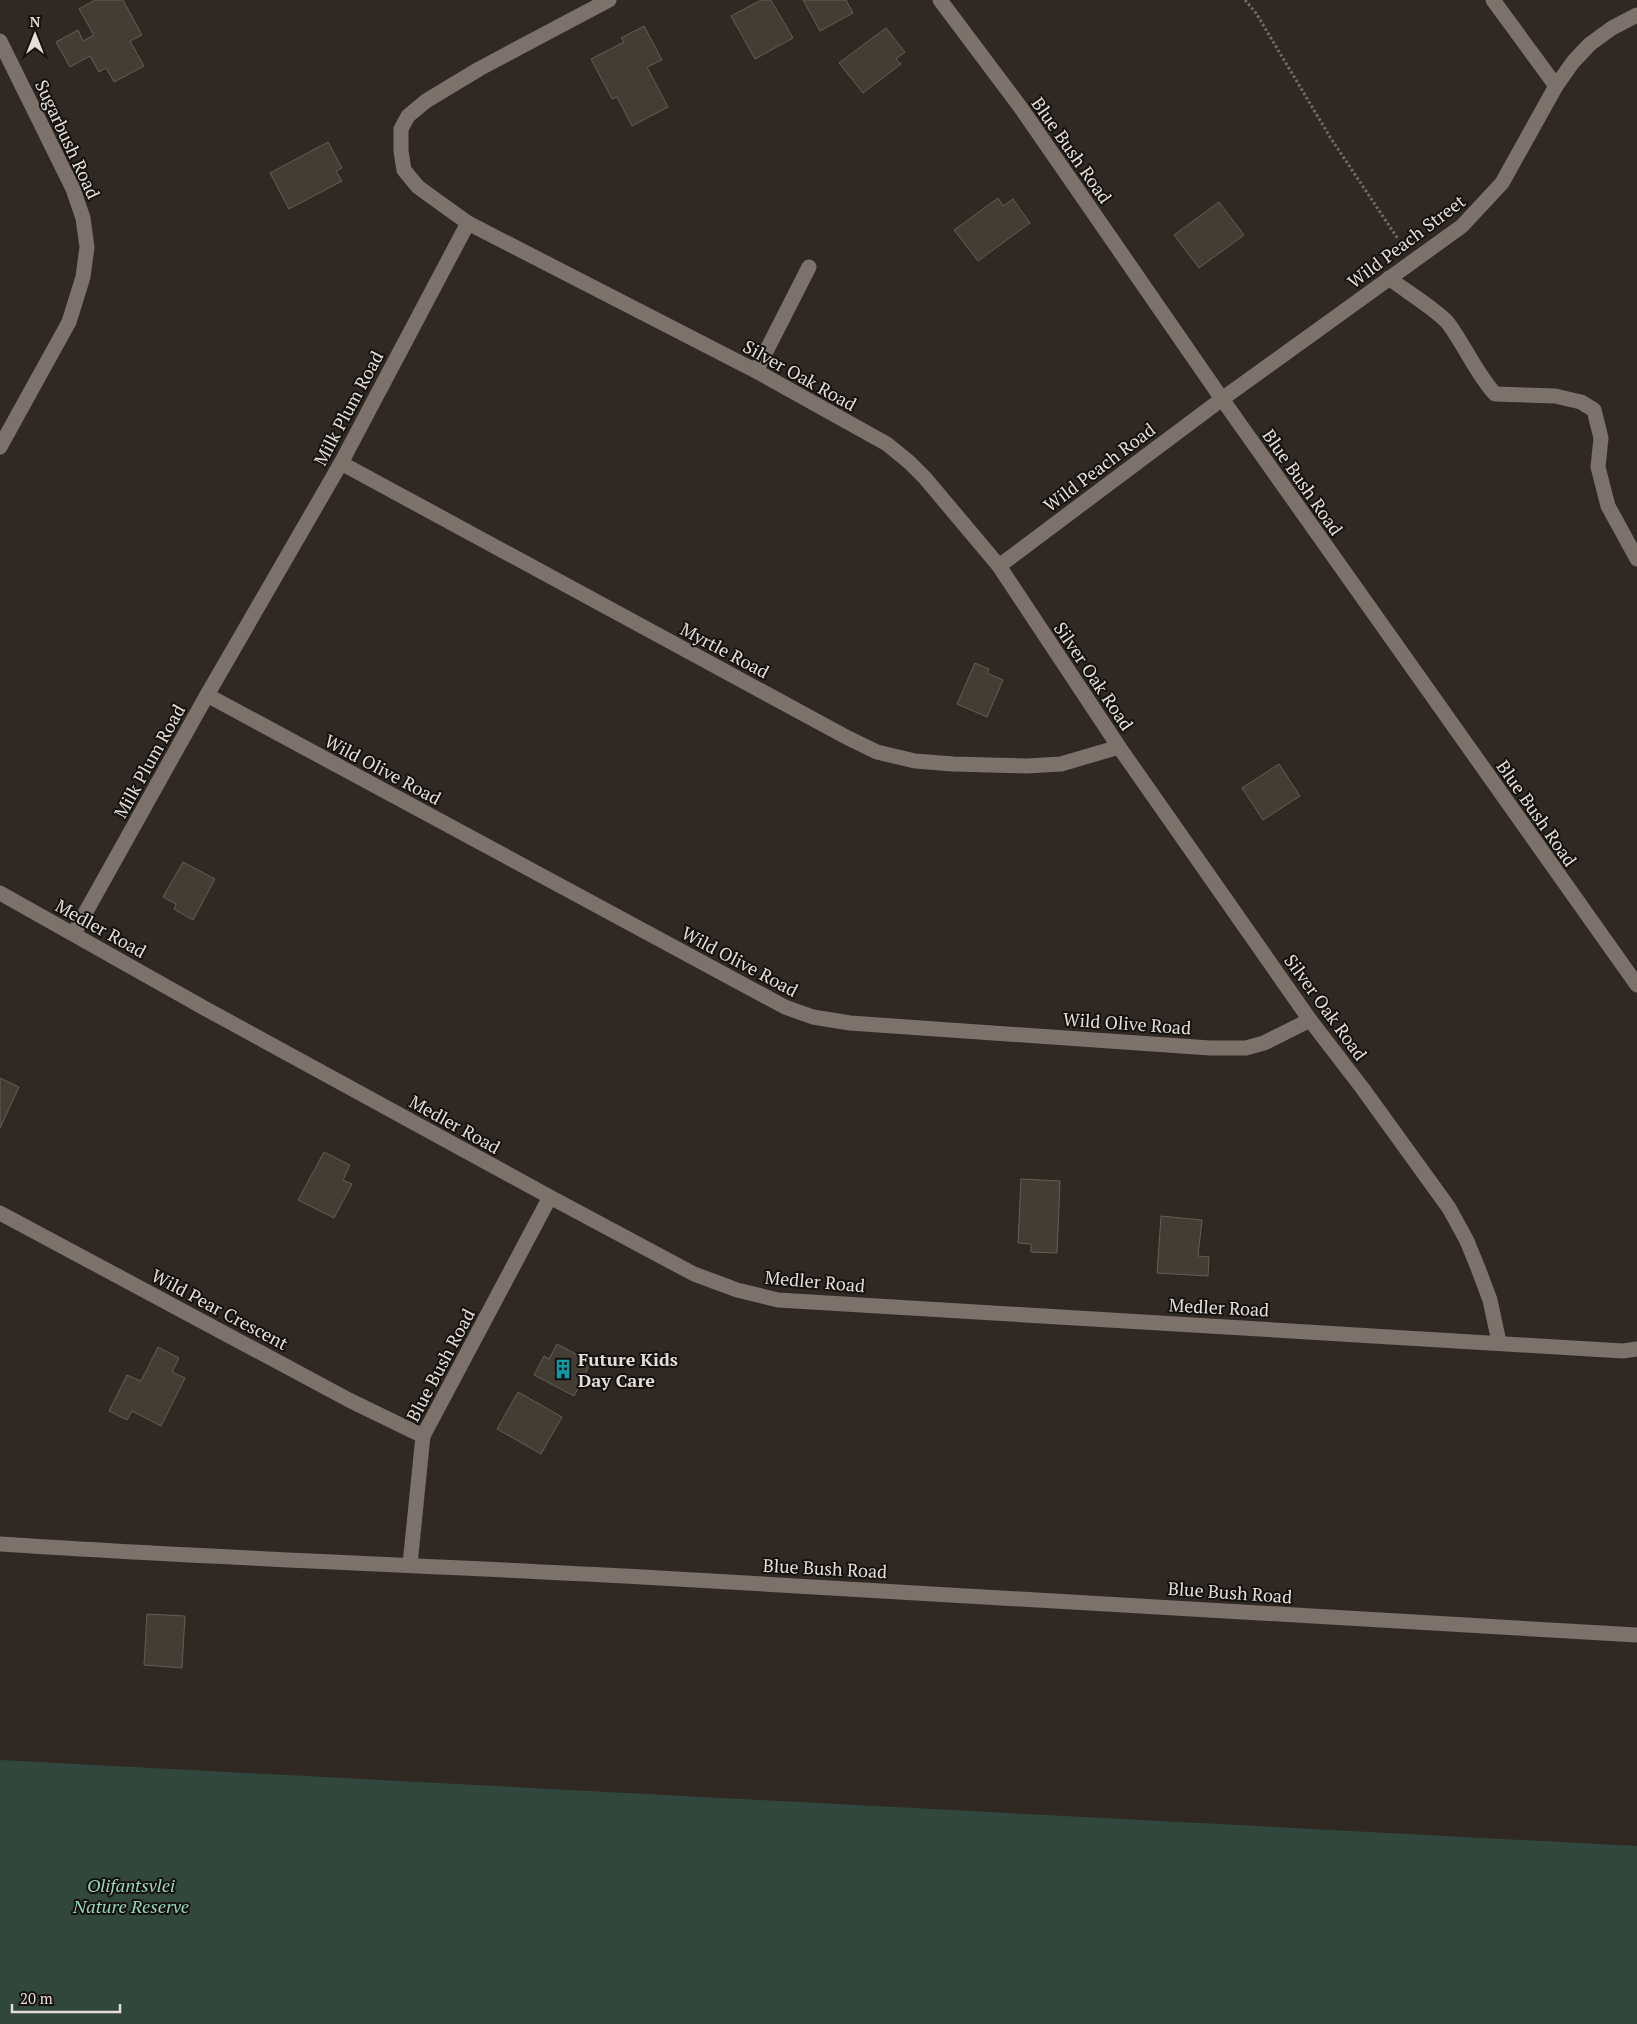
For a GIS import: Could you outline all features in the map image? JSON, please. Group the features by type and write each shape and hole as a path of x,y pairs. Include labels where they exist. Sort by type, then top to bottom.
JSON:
{"street":[{"path":"468,223 418,187 404,170 401,151 401,129 408,116 426,101 480,69 609,0"},
{"name":"Blue Bush Road","path":"940,0 1021,108 1222,398 1637,985"},
{"path":"1493,0 1556,86"},
{"name":"Wild Peach Street","path":"1222,398 1462,226 1502,183 1556,86 1573,62 1590,44 1612,28 1637,15"},
{"name":"Sugarbush Road","path":"0,41 73,189 84,218 87,247 83,277 69,322 0,447"},
{"name":"Silver Oak Road","path":"468,223 756,371 887,444 925,478 999,566 1119,748 1310,1020 1364,1089 1449,1208 1467,1241 1490,1300 1499,1342"},
{"name":"Milk Plum Road","path":"74,934 207,695 341,463 468,223"},
{"path":"756,371 809,267"},
{"path":"1389,278 1446,321 1469,354 1485,383 1495,394 1555,396 1581,402 1594,410 1601,438 1598,467 1608,506 1637,558"},
{"name":"Wild Peach Road","path":"999,566 1222,398"},
{"name":"Myrtle Road","path":"341,463 877,752 915,761 1027,766 1061,764 1119,748"},
{"name":"Wild Olive Road","path":"207,695 785,1007 813,1017 850,1023 1210,1048 1246,1048 1264,1043 1310,1020"},
{"name":"Medler Road","path":"0,893 215,1014 550,1197 694,1274 737,1290 778,1300 1499,1342 1623,1351 1637,1349"},
{"name":"Blue Bush Road","path":"550,1197 423,1436 410,1564 942,1593 1637,1635"},
{"name":"Wild Pear Crescent","path":"0,1212 349,1400 423,1436"},
{"path":"0,1544 171,1555 410,1564"}],"path":[{"path":"1245,0 1256,13 1330,137 1383,219 1414,261"}],"green space":[{"name":"Olifantsvlei Nature Reserve","path":"0,1760 1637,1846 1637,2024 0,2024"}],"building":[{"path":"95,0 123,0 142,35 130,41 144,66 114,82 106,68 99,72 90,56 70,67 56,42 78,30 83,41 94,35 79,9"},
{"path":"761,0 771,0 793,38 755,59 731,16"},
{"path":"803,0 846,0 853,13 820,31"},
{"path":"644,26 662,60 647,67 668,107 632,126 617,97 612,99 591,59 624,42 621,38"},
{"path":"886,28 905,52 896,59 901,64 863,93 839,63"},
{"path":"328,142 342,168 336,171 342,181 289,209 270,173"},
{"path":"998,198 1003,206 1013,199 1030,223 978,261 954,230"},
{"path":"1219,202 1244,235 1199,268 1174,235"},
{"path":"975,663 989,669 987,673 1003,680 987,717 957,704"},
{"path":"1279,764 1300,796 1263,820 1242,788"},
{"path":"183,862 215,879 193,920 174,909 176,904 163,897"},
{"path":"0,1078 19,1087 0,1128"},
{"path":"324,1152 350,1165 343,1180 352,1184 334,1218 298,1200"},
{"path":"1021,1179 1060,1181 1057,1253 1031,1252 1031,1244 1018,1243"},
{"path":"1161,1216 1202,1220 1198,1256 1209,1257 1208,1276 1157,1273"},
{"name":"Future Kids Day Care","path":"557,1344 591,1362 574,1396 534,1375 544,1356 549,1359"},
{"path":"158,1347 179,1358 172,1372 185,1378 161,1426 132,1411 127,1420 109,1411 127,1375 141,1381"},
{"path":"518,1392 562,1417 541,1454 497,1429"},
{"path":"147,1614 185,1616 182,1668 144,1665"}],"place":[{"name":"Future Kids Day Care","path":"563,1369"}]}
